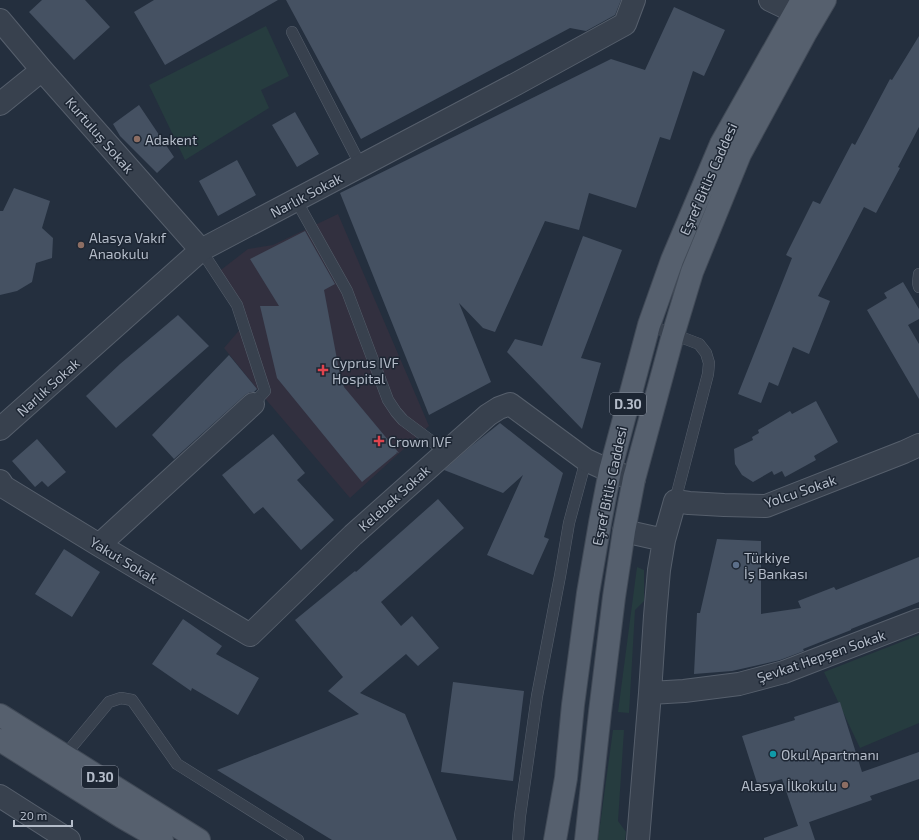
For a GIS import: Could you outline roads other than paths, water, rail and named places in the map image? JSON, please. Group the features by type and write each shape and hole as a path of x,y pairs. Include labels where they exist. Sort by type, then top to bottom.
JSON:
{"main road":[{"name":"Eşref Bitlis Caddesi","path":"586,840 614,597 624,531 634,479 673,335 692,272 740,154 825,0"},
{"name":"Eşref Bitlis Caddesi","path":"555,840 566,778 573,705 588,593 600,523 610,471 649,325 672,260 721,144 798,6"},
{"name":"D.30","path":"0,715 199,840"},
{"name":"D.30","path":"0,740 122,817 162,840"}],"street":[{"name":"Narlık Sokak","path":"0,429 201,250 516,84 625,24 634,0"},
{"path":"770,0 798,6"},
{"name":"Kurtuluş Sokak","path":"0,20 42,70 201,250"},
{"path":"0,104 42,70"},
{"path":"99,545 253,404"},
{"name":"Kelebek Sokak","path":"250,636 353,535 488,415 499,408 510,404 586,460 610,471 634,479"},
{"name":"Yolcu Sokak","path":"675,501 724,505 766,506 919,445"},
{"name":"Yakut Sokak","path":"0,481 4,487 250,636"},
{"path":"638,840 659,570 664,540 675,501"},
{"path":"624,531 664,540"},
{"name":"Şevkat Hepşen Sokak","path":"650,693 684,691 739,684 784,672 919,620"},
{"path":"0,796 69,840"}],"lane":[{"path":"292,32 361,166"},
{"path":"296,200 347,291 388,400 403,420 446,452"},
{"path":"201,250 238,306 265,391 253,404"},
{"path":"919,274 919,287"},
{"path":"649,325 699,344 706,353 709,363 708,374 675,501"},
{"path":"518,840 537,696 569,523 586,460"},
{"path":"65,755 109,702 121,698 132,700 177,764 298,840"}],"place":[{"name":"Adakent","path":"137,139"},
{"name":"Alasya Vakıf Anaokulu","path":"81,245"},
{"name":"Cyprus IVF Hospital","path":"323,370"},
{"name":"Crown IVF","path":"379,441"},
{"name":"Türkiye İş Bankası","path":"736,565"},
{"name":"Okul Apartmanı","path":"773,754"},
{"name":"Alasya İlkokulu","path":"845,785"}]}
